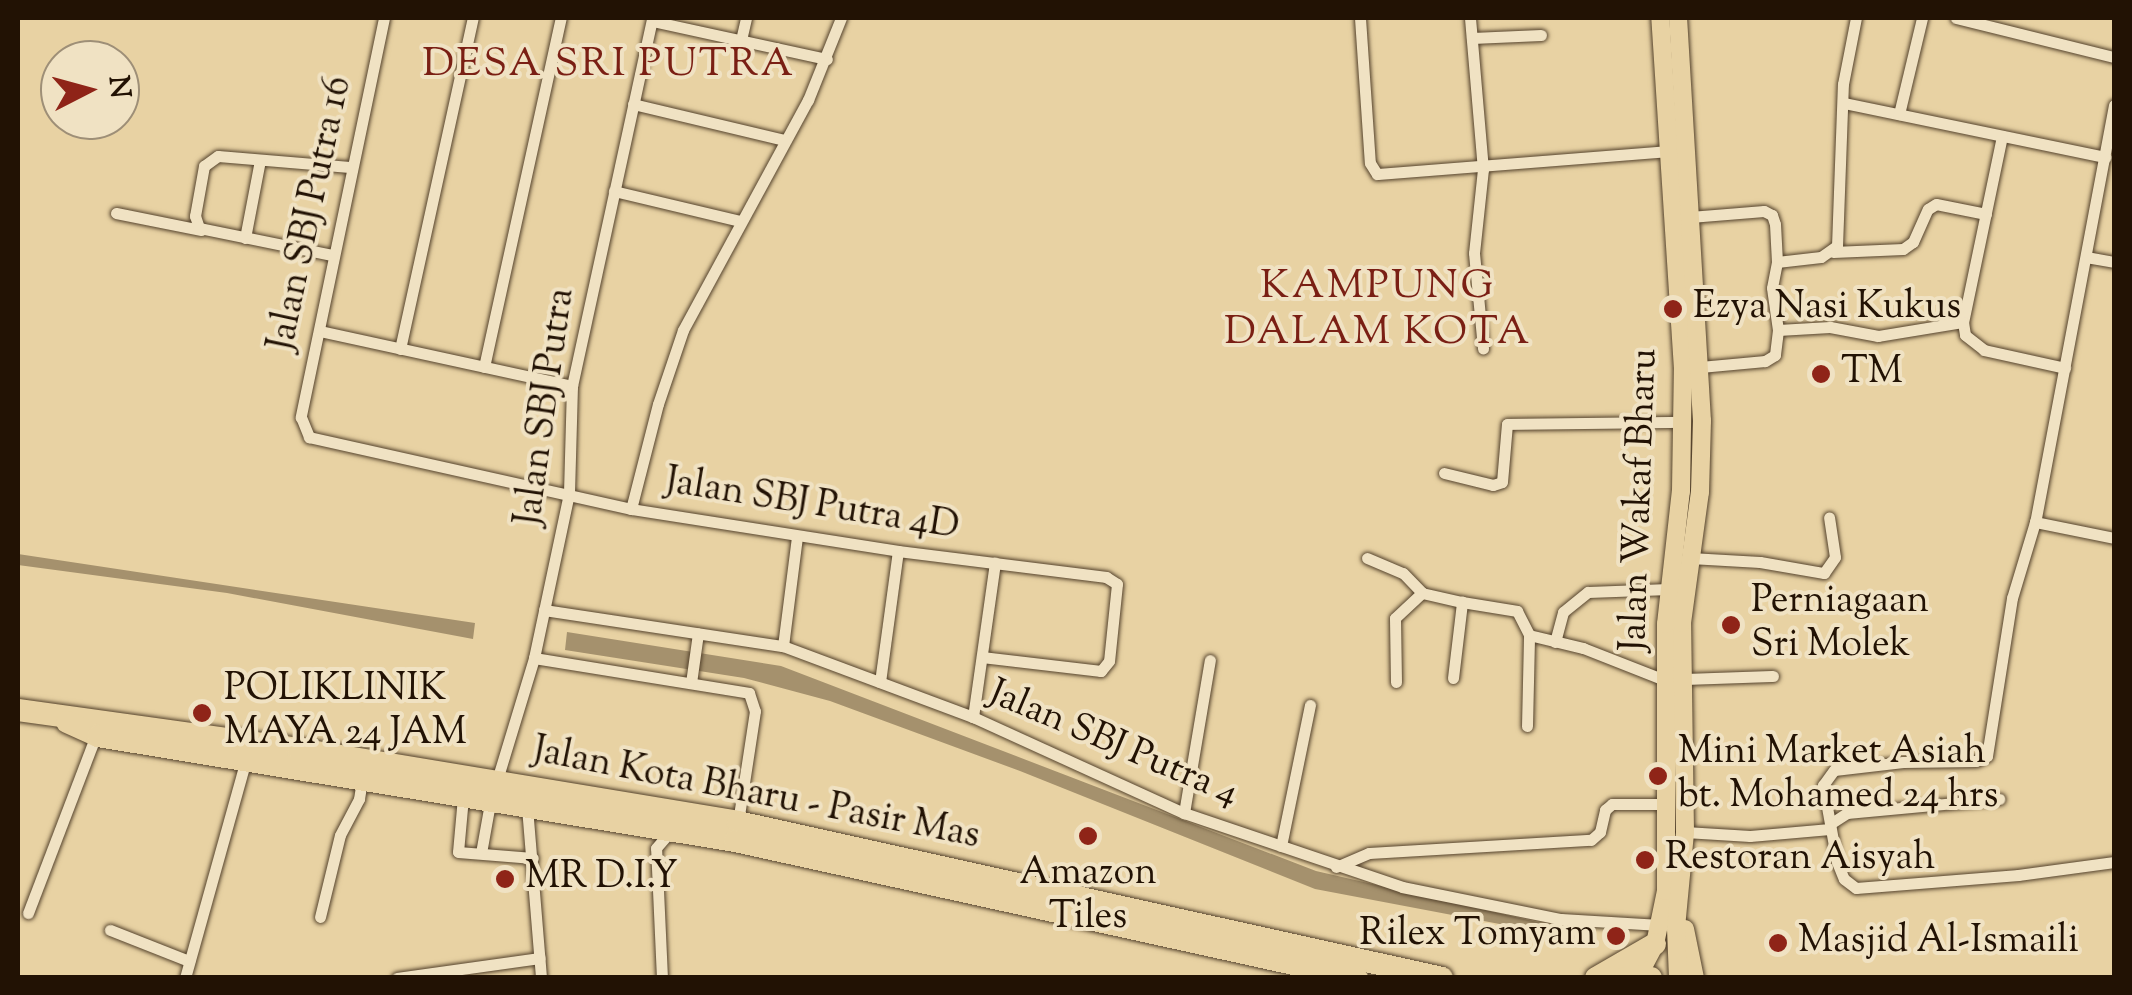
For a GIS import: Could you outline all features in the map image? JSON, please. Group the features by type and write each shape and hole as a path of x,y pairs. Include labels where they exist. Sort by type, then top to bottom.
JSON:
{"highway":[{"name":"Jalan Kota Bharu - Pasir Mas","path":"18,710 493,792 528,810 663,840 735,841 1357,978"},
{"name":"Jalan Kota Bharu - Pasir Mas","path":"50,714 96,736 463,797 525,786 738,822 1442,978"},
{"path":"1596,978 1658,934"}],"main road":[{"name":"Jalan Wakaf Bharu","path":"1660,18 1683,422 1681,491 1668,588 1685,832 1676,928 1678,978"},
{"name":"Jalan Wakaf Bharu","path":"1658,934 1675,680 1700,492 1700,367 1678,18"},
{"path":"1683,858 1685,928 1694,978"},
{"path":"1636,977 1658,934"}],"street":[{"name":"Jalan SBJ Putra 16","path":"301,422 350,167 384,18"},
{"path":"400,348 473,18"},
{"path":"484,366 561,18"},
{"path":"741,40 746,18"},
{"path":"632,509 670,362 827,59 840,18"},
{"path":"1360,18 1372,170 1377,174 1483,169 1670,151"},
{"path":"1470,18 1483,169 1474,253 1483,349"},
{"path":"1834,252 1843,84 1856,18"},
{"path":"1899,114 1922,18"},
{"path":"1956,18 2114,57"},
{"path":"652,19 827,59"},
{"name":"Jalan SBJ Putra","path":"481,854 493,792 534,658 568,493 572,386 652,19"},
{"path":"1472,38 1542,35"},
{"path":"1844,103 2104,157"},
{"path":"634,104 784,140"},
{"path":"2114,105 2034,522 2012,598 1988,756 1980,761 1902,762 1834,770 1823,785 1844,879 1856,888 2018,875 2114,862"},
{"path":"2002,136 1964,322 1966,335 1984,350 2065,368"},
{"path":"206,231 195,216 207,161 218,156 350,167"},
{"path":"245,238 260,160"},
{"path":"614,191 740,221"},
{"path":"1777,262 1834,252 1904,249 1913,242 1928,209 1936,204 1986,214"},
{"path":"1690,216 1768,212 1775,224 1777,262 1772,288 1778,330 1770,359 1700,367"},
{"path":"116,213 332,255"},
{"path":"2086,257 2114,262"},
{"path":"1778,330 1830,327 1878,336 1964,322"},
{"path":"320,331 572,386"},
{"name":"Jalan SBJ Putra 4D","path":"301,422 309,436 318,440 632,509 898,551 1112,579 1118,591 1109,660 1095,672 982,656"},
{"path":"1444,473 1493,485 1502,482 1507,424 1683,422"},
{"path":"1690,558 1760,562 1824,572 1835,557 1829,517"},
{"path":"2034,522 2114,538"},
{"path":"782,646 798,536"},
{"path":"880,682 898,551"},
{"path":"1366,558 1403,573 1422,593 1517,611 1529,635 1526,726"},
{"path":"973,717 996,564"},
{"path":"1555,642 1563,612 1588,592 1668,588"},
{"path":"1396,682 1396,618 1422,593"},
{"path":"1453,678 1462,602"},
{"name":"Jalan SBJ Putra 4","path":"544,610 782,646 973,717 1184,813 1336,867 1402,887 1658,934"},
{"path":"1529,635 1584,648 1675,680 1773,676"},
{"path":"692,680 698,636"},
{"path":"534,658 692,680 740,690 754,700 738,822"},
{"path":"1184,813 1210,660"},
{"path":"1281,846 1310,704"},
{"path":"28,912 96,736"},
{"path":"186,978 246,759"},
{"path":"320,916 340,835 358,799 362,779"},
{"path":"525,786 541,978"},
{"path":"463,797 458,852 533,858"},
{"path":"1685,832 1750,836 1830,827 1846,813 1999,799"},
{"path":"1336,867 1369,853 1591,840 1600,832 1606,810 1612,804 1669,804"},
{"path":"662,978 663,840"},
{"path":"110,930 189,961"},
{"path":"397,978 540,958"}],"shaded area":[{"path":"18,554 475,623 473,639 227,593 18,565"},
{"path":"567,632 781,666 1316,871 1546,924 1595,942 1315,889 1020,771 830,701 744,678 565,650"}],"place":[{"name":"Ezya Nasi Kukus","path":"1673,309"},
{"name":"TM","path":"1821,374"},
{"name":"Perniagaan Sri Molek","path":"1731,625"},
{"name":"POLIKLINIK MAYA 24 JAM","path":"202,713"},
{"name":"Mini Market Asiah bt. Mohamed 24 hrs","path":"1658,776"},
{"name":"Amazon Tiles","path":"1088,836"},
{"name":"Restoran Aisyah","path":"1645,860"},
{"name":"MR D.I.Y","path":"505,879"},
{"name":"Rilex Tomyam","path":"1616,936"},
{"name":"Masjid Al-Ismaili","path":"1778,943"}],"district":[{"name":"DESA SRI PUTRA","path":"609,66"},
{"name":"KAMPUNG DALAM KOTA","path":"1378,311"}]}
